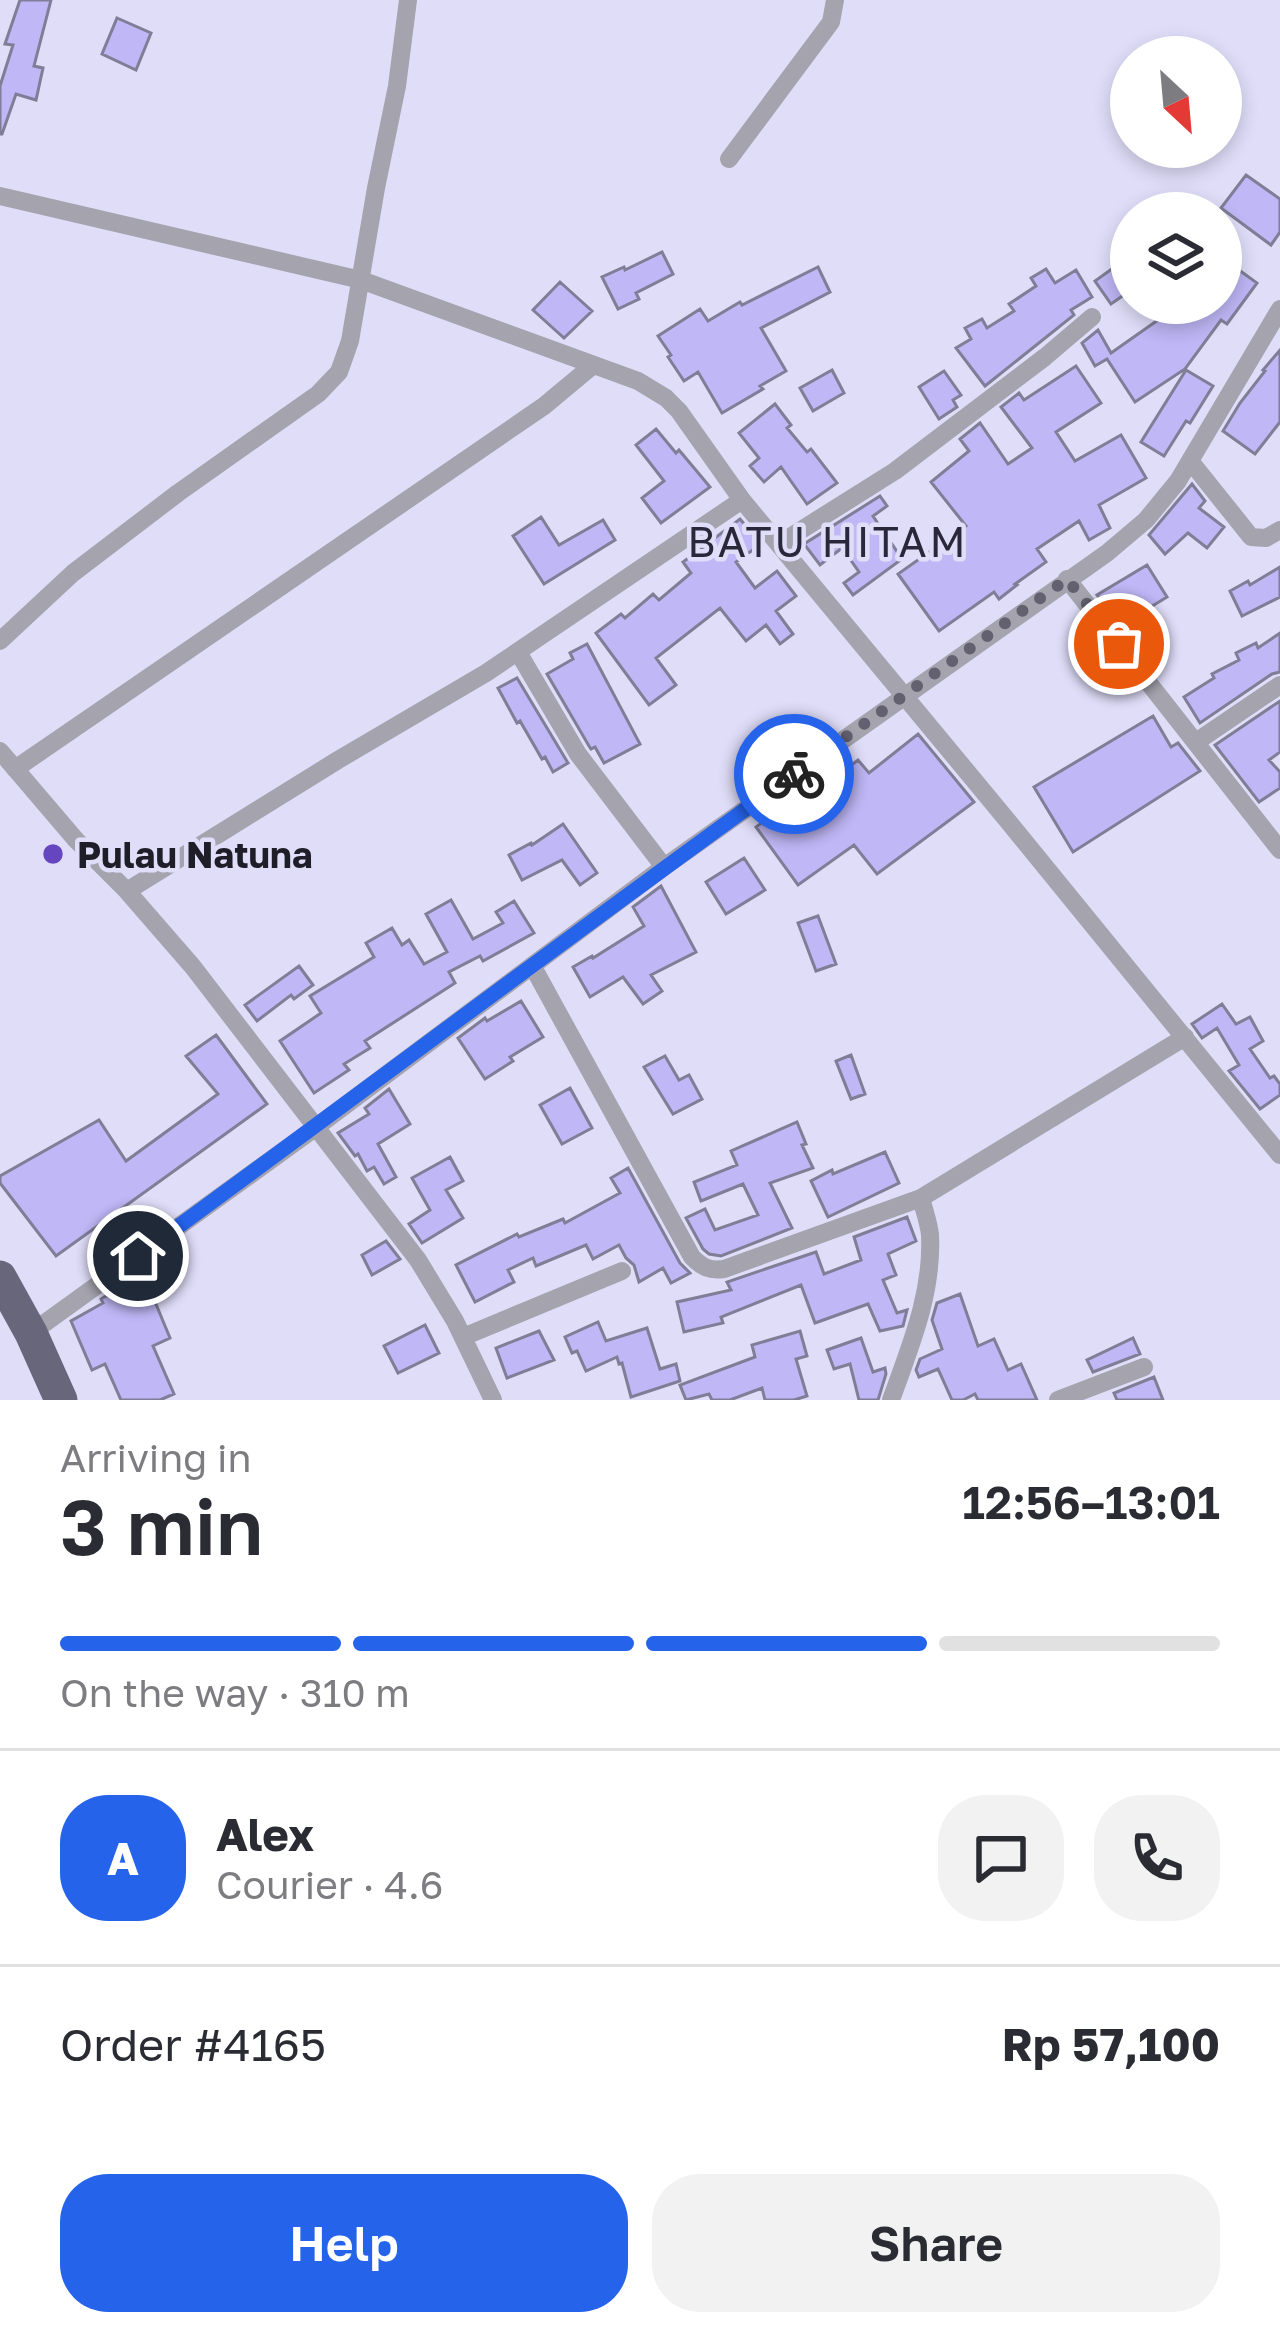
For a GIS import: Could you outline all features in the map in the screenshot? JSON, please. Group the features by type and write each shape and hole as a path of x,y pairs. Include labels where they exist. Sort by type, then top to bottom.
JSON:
{"highway":[{"path":"0,1277 61,1400"}],"street":[{"path":"0,641 73,573 331,382 344,362 398,86 408,0"},
{"path":"729,159 831,22 836,0"},
{"path":"0,196 361,280 638,381 666,398 742,500 1280,1155"},
{"path":"31,1333 664,867 1107,553 1146,520 1191,462 1280,309"},
{"path":"779,544 895,471 1092,317"},
{"path":"15,769 544,406 592,366"},
{"path":"1191,462 1251,537 1266,538 1280,530"},
{"path":"127,891 518,652 742,500"},
{"path":"1067,579 1278,843"},
{"path":"518,652 578,754 664,867"},
{"path":"1196,742 1280,685"},
{"path":"0,751 193,967 418,1260 493,1400"},
{"path":"533,967 692,1257 711,1271 921,1198 1185,1036"},
{"path":"891,1400 926,1290 930,1232 921,1198"},
{"path":"463,1337 622,1271"},
{"path":"1058,1400 1144,1367"}],"building":[{"path":"20,0 51,0 34,66 43,68 36,100 16,94 0,134 0,86 13,45 5,44"},
{"path":"117,18 151,33 136,70 102,54"},
{"path":"1246,175 1280,199 1280,232 1271,245 1242,224 1242,192 1233,192"},
{"path":"662,252 673,274 636,293 639,299 618,309 602,277"},
{"path":"818,267 830,292 761,328 786,371 722,413 698,372 684,381 658,336 700,309 708,321"},
{"path":"1046,269 1055,283 1076,270 1092,297 985,386 956,348 971,339 965,328 982,319 987,328 1014,311 1009,304 1036,286 1031,278"},
{"path":"1110,270 1110,303 1095,281"},
{"path":"1242,272 1257,283 1242,304"},
{"path":"560,282 592,311 564,338 533,310"},
{"path":"1152,324 1218,324 1185,369 1135,402 1107,359 1095,366 1082,343 1098,330 1111,353"},
{"path":"1280,350 1280,422 1255,454 1223,431"},
{"path":"1076,366 1101,403 1056,432 1075,461 1121,435 1146,478 1099,505 1110,528 1089,540 1079,521 1037,549 1046,562 1017,585 999,599 994,592 939,631 898,574 966,526 931,482 969,451 960,439 980,423 1008,464 1032,448 1001,407 1019,393 1024,400"},
{"path":"832,370 844,393 813,411 800,388"},
{"path":"1186,370 1213,386 1164,456 1141,442"},
{"path":"944,371 961,395 953,400 957,407 939,419 919,387"},
{"path":"775,404 791,425 787,428 807,452 811,449 837,483 807,504 781,467 764,482 750,466 759,458 739,433"},
{"path":"656,429 710,487 661,523 642,498 664,481 636,445"},
{"path":"1192,484 1205,501 1199,508 1224,527 1207,548 1188,533 1165,554 1149,535"},
{"path":"880,496 887,506 873,516 902,559 853,595 844,583 859,572 842,548 820,565 804,544"},
{"path":"541,517 559,545 603,520 615,540 544,584 513,536"},
{"path":"740,519 761,544 736,562 755,588 777,571 796,596 776,611 793,634 780,644 766,625 746,641 720,608 656,658 676,685 649,705 596,633 621,614 625,618 653,594 659,600 691,573 683,562"},
{"path":"1147,565 1167,597 1121,625 1097,595"},
{"path":"1280,567 1280,597 1242,616 1230,591"},
{"path":"1280,633 1280,672 1200,723 1184,697 1239,660 1236,653 1256,643 1258,648"},
{"path":"587,644 640,744 604,763 547,674"},
{"path":"517,678 568,763 553,772 498,688"},
{"path":"1280,701 1280,752 1269,760 1280,772 1280,788 1259,802 1215,745"},
{"path":"1153,716 1171,747 1178,743 1200,771 1073,852 1034,787"},
{"path":"918,734 974,802 877,874 854,845 798,885 756,827 806,791 810,797 858,760 869,773"},
{"path":"563,824 597,873 580,885 562,860 522,880 509,855"},
{"path":"744,858 765,890 726,914 706,882"},
{"path":"661,886 696,952 651,975 662,991 643,1004 623,977 590,997 573,967 644,926 633,907"},
{"path":"451,900 473,939 503,923 496,912 514,901 534,933 483,961 480,956 449,972 455,983 365,1041 370,1048 344,1064 349,1070 314,1093 280,1041 321,1013 310,996 374,957 366,943 392,928 402,945 409,940 424,964 447,952 426,914"},
{"path":"818,916 836,964 816,971 798,923"},
{"path":"299,966 313,985 257,1021 245,1005"},
{"path":"521,1001 543,1037 485,1079 458,1038"},
{"path":"1222,1004 1236,1024 1250,1017 1263,1041 1250,1049 1270,1078 1274,1076 1280,1084 1280,1095 1260,1109 1229,1071 1239,1065 1217,1028 1202,1038 1192,1024"},
{"path":"216,1035 267,1104 56,1256 0,1183 0,1176 99,1120 126,1161 218,1094 186,1056"},
{"path":"851,1055 865,1094 851,1099 836,1061"},
{"path":"665,1056 679,1080 689,1075 702,1099 673,1114 644,1067"},
{"path":"570,1088 592,1128 562,1144 540,1105"},
{"path":"389,1089 410,1124 378,1144 396,1177 384,1184 374,1167 367,1171 338,1133 369,1114 365,1108"},
{"path":"797,1122 813,1168 770,1183 792,1228 721,1256 709,1254 686,1218 705,1209 715,1230 758,1215 743,1184 701,1201 694,1182 737,1165 731,1151"},
{"path":"885,1152 899,1183 828,1217 811,1181"},
{"path":"450,1157 463,1181 446,1190 463,1218 422,1243 409,1224 430,1210 412,1178"},
{"path":"628,1168 690,1273 671,1283 663,1268 639,1282 634,1265 619,1245 593,1259 586,1245 536,1266 533,1258 508,1270 514,1282 475,1302 456,1265 517,1234 563,1219 565,1223 620,1193 611,1178"},
{"path":"907,1217 916,1241 888,1254 896,1275 883,1280 897,1313 907,1310 903,1326 880,1331 868,1304 815,1323 801,1285 721,1317 723,1323 684,1332 677,1302 731,1290 727,1282 816,1252 824,1274 861,1260 854,1237"},
{"path":"386,1241 400,1259 372,1275 362,1255"},
{"path":"146,1280 170,1338 153,1346 174,1394 160,1400 121,1400 105,1364 92,1370 71,1321 103,1303 104,1297"},
{"path":"960,1294 978,1346 994,1339 1008,1370 1021,1364 1037,1400 978,1400 975,1394 952,1400 938,1369 919,1377 920,1359 942,1349 932,1320 937,1303"},
{"path":"598,1322 606,1341 647,1328 660,1369 676,1364 680,1381 631,1397 617,1357 586,1371 565,1337"},
{"path":"425,1325 439,1353 398,1373 384,1346"},
{"path":"539,1331 554,1360 507,1378 496,1348"},
{"path":"800,1331 807,1356 796,1359 807,1396 765,1400 762,1388 730,1400 712,1400 709,1394 686,1400 680,1385 755,1357 752,1345"},
{"path":"861,1338 873,1372 885,1368 878,1400 859,1400 850,1364 834,1369 827,1350"},
{"path":"1133,1338 1140,1354 1093,1372 1087,1360"},
{"path":"1154,1377 1163,1400 1117,1400 1114,1393"}],"way so far":[{"path":"794,774 1067,579 1119,644"}],"place":[{"name":"Pulau Natuna","path":"53,854"}],"district":[{"name":"BATU HITAM","path":"828,541"}],"route":[{"path":"138,1256 794,774"}]}
